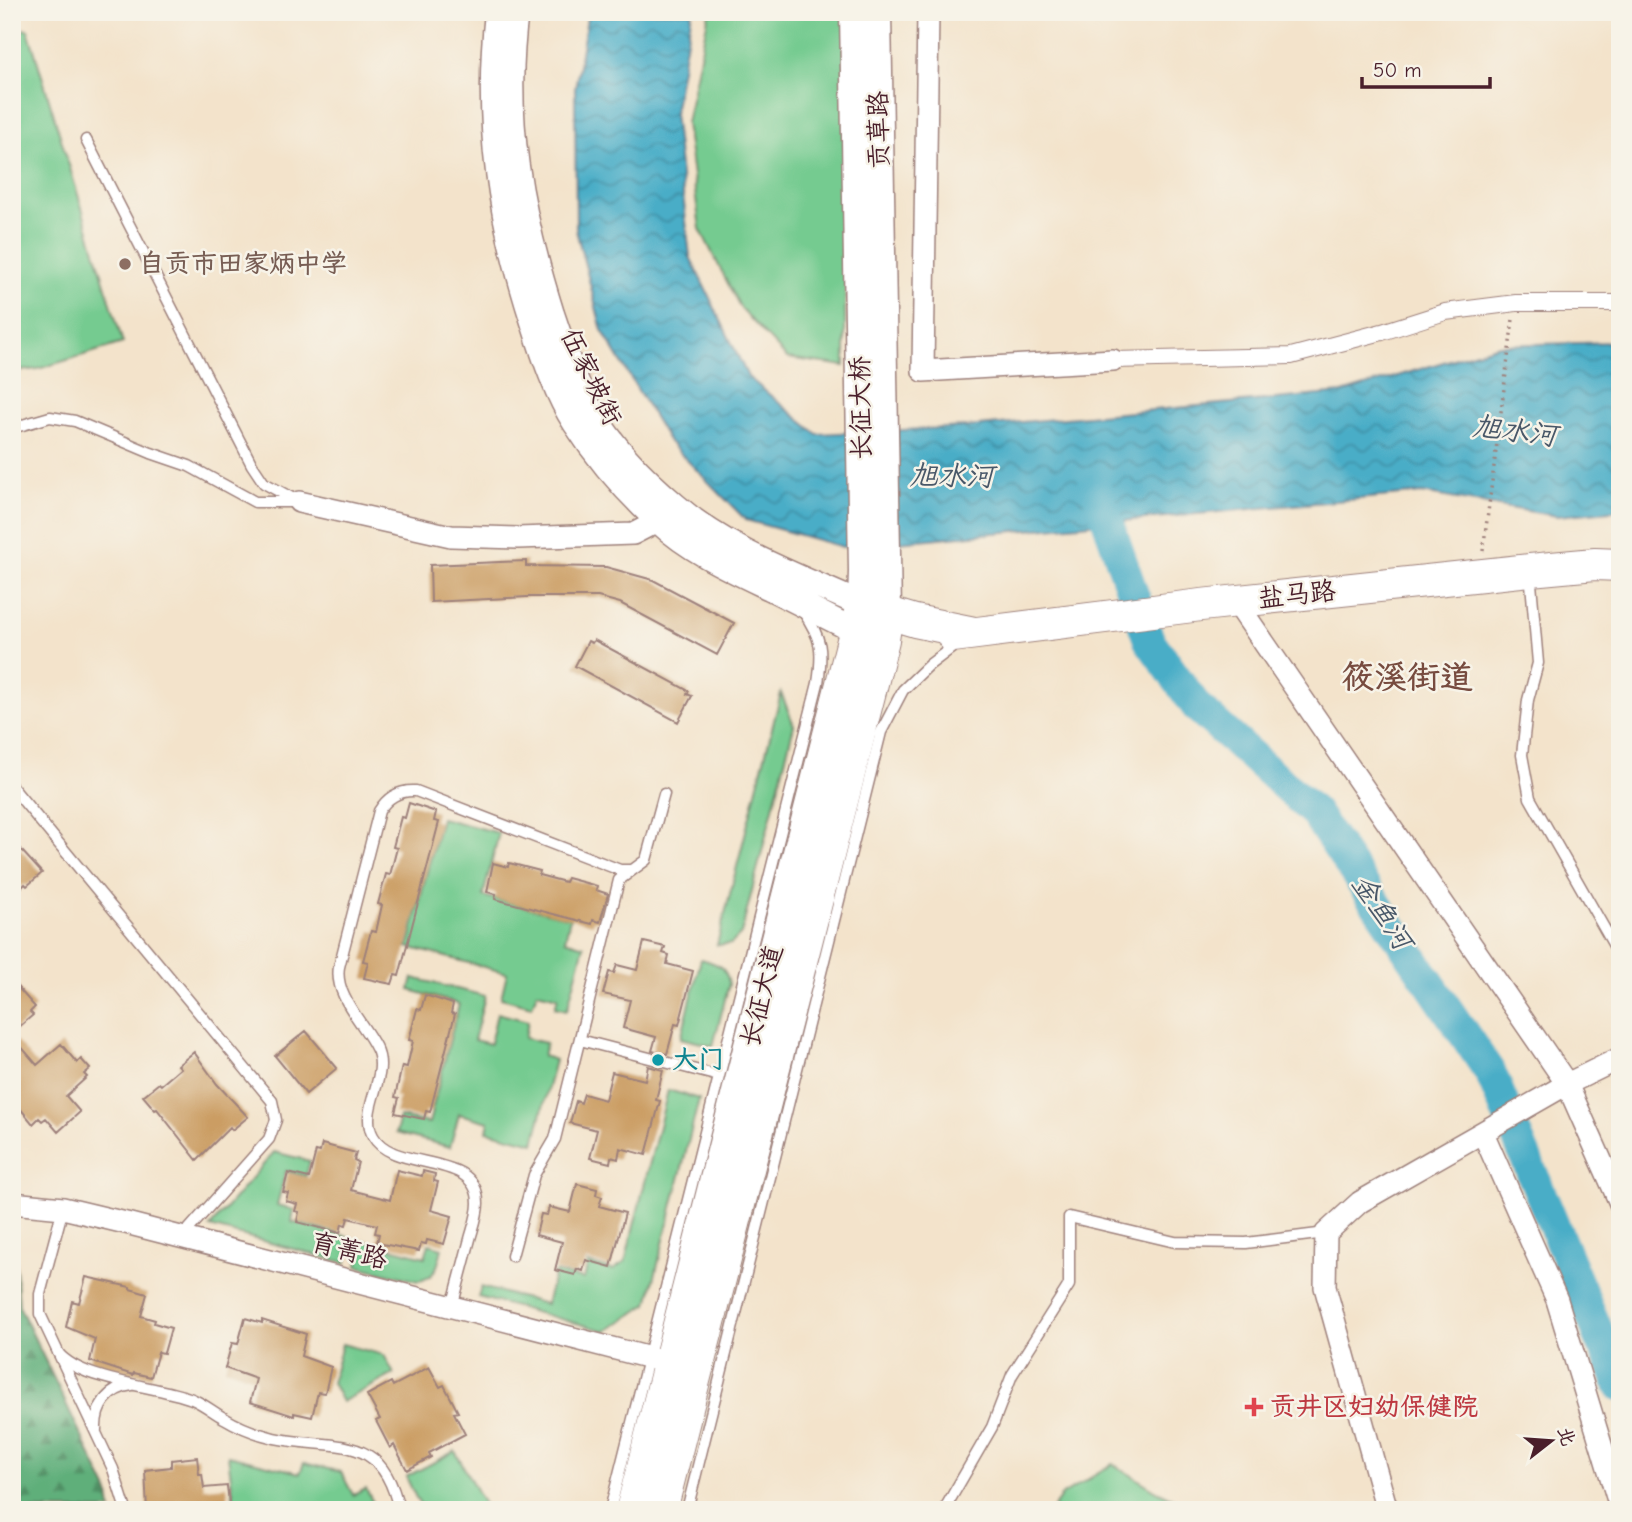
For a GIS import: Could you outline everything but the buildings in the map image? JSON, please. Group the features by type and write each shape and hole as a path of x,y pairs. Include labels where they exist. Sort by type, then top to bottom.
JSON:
{"main road":[{"name":"贡草路","path":"854,12 869,246"},
{"name":"贡草路","path":"869,246 877,12"},
{"name":"长征大桥","path":"869,246 875,571 872,622"},
{"name":"盐马路","path":"872,622 914,641 1201,605 1530,570 1595,564 1620,565"},
{"name":"长征大道","path":"632,1510 659,1360 872,622"},
{"name":"长征大道","path":"661,1510 872,622"}],"street":[{"name":"伍家坡街","path":"497,12 492,55 492,119 500,191 516,269 544,357 573,421 607,469 667,514 720,539 872,622"},
{"name":"伍家坡街","path":"516,12 510,68 511,118 519,186 537,266 563,347 591,411 667,514 705,557 798,602 872,622"},
{"path":"928,12 923,371 1113,360 1291,356 1445,312 1516,303 1620,303"},
{"path":"299,502 451,536 518,538 633,534 667,514"},
{"path":"1236,602 1567,1084 1620,1203"},
{"path":"1387,1510 1325,1287 1326,1233 1360,1202 1567,1084 1620,1058"},
{"path":"1483,1133 1557,1300 1620,1507"},
{"name":"育菁路","path":"12,1203 63,1208 659,1360"}],"lane":[{"path":"86,141 252,465 264,483 299,502"},
{"path":"12,428 50,417 75,421 189,466 255,502 299,502"},
{"path":"1530,570 1538,663 1528,699 1522,755 1530,798 1620,956"},
{"path":"610,1510 659,1360 719,1076 818,683 822,656 816,630 798,602"},
{"path":"687,1510 881,732 903,690 950,648 974,633"},
{"path":"12,787 272,1101 276,1121 269,1139 182,1237"},
{"path":"452,1307 477,1211 476,1191 469,1179 459,1171 389,1152 373,1137 369,1118 380,1072 380,1057 342,992 338,980 377,817 386,802 395,794 416,791 621,870 631,870"},
{"path":"512,1256 534,1175 555,1139 620,880 643,864 649,854 664,794"},
{"path":"597,861 612,875 617,891"},
{"path":"580,1040 719,1076"},
{"path":"63,1208 39,1300 42,1321 120,1485 126,1510"},
{"path":"944,1510 992,1427 1012,1375 1069,1285 1069,1217 1175,1241 1246,1243 1326,1233"},
{"path":"58,1353 75,1368 196,1401 230,1422 273,1437 355,1449 380,1467 392,1487 399,1510"},
{"path":"99,1439 96,1420 103,1402 114,1391 137,1384"}],"path":[{"path":"1480,576 1516,303"}],"green space":[{"path":"846,12 845,366 787,358 741,309 700,229 686,123 709,13"},
{"path":"12,28 28,30 123,343 38,369 12,372"},
{"path":"781,693 794,725 741,934 731,944 717,945"},
{"path":"441,818 499,833 483,896 570,918 565,940 584,946 567,1010 555,1007 558,997 537,992 532,1006 501,998 507,973 408,947"},
{"path":"701,959 720,967 726,973 729,984 713,1046 681,1038"},
{"path":"413,978 485,996 474,1040 490,1044 497,1013 528,1021 525,1038 546,1043 543,1056 555,1060 534,1143 487,1131 489,1122 459,1114 450,1147 396,1133 400,1117 429,1123 459,1004 410,990"},
{"path":"668,1090 699,1099 648,1304 606,1331 478,1297 481,1287 546,1304 555,1272 584,1279 588,1263 613,1270 625,1262"},
{"path":"274,1152 310,1161 306,1176 286,1171 277,1205 294,1210 292,1222 352,1238 346,1263 210,1227"},
{"path":"12,1220 19,1306 109,1493 111,1510 12,1510"},
{"path":"364,1241 425,1257 429,1244 442,1248 433,1273 418,1281 357,1266"},
{"path":"342,1344 384,1355 394,1374 342,1402 332,1383"},
{"path":"455,1451 487,1510 443,1510 419,1504 406,1477"},
{"path":"228,1455 300,1473 304,1463 341,1472 353,1495 366,1489 377,1510 235,1510"},
{"path":"1113,1464 1157,1491 1197,1510 1052,1510 1061,1496"}],"water":[{"name":"旭水河","path":"588,12 692,12 674,113 690,257 748,377 817,434 967,427 1342,393 1499,345 1620,342 1620,510 1557,516 1422,493 843,547 746,520 669,442 602,330 576,230 575,89"}],"waterway":[{"name":"金鱼河","path":"1094,482 1149,640 1197,707 1314,812 1491,1074 1620,1385"}],"place":[{"name":"自贡市田家炳中学","path":"125,264"},
{"name":"大门","path":"658,1060"},
{"name":"贡井区妇幼保健院","path":"1254,1407"}],"district":[{"name":"筱溪街道","path":"1407,677"}]}
